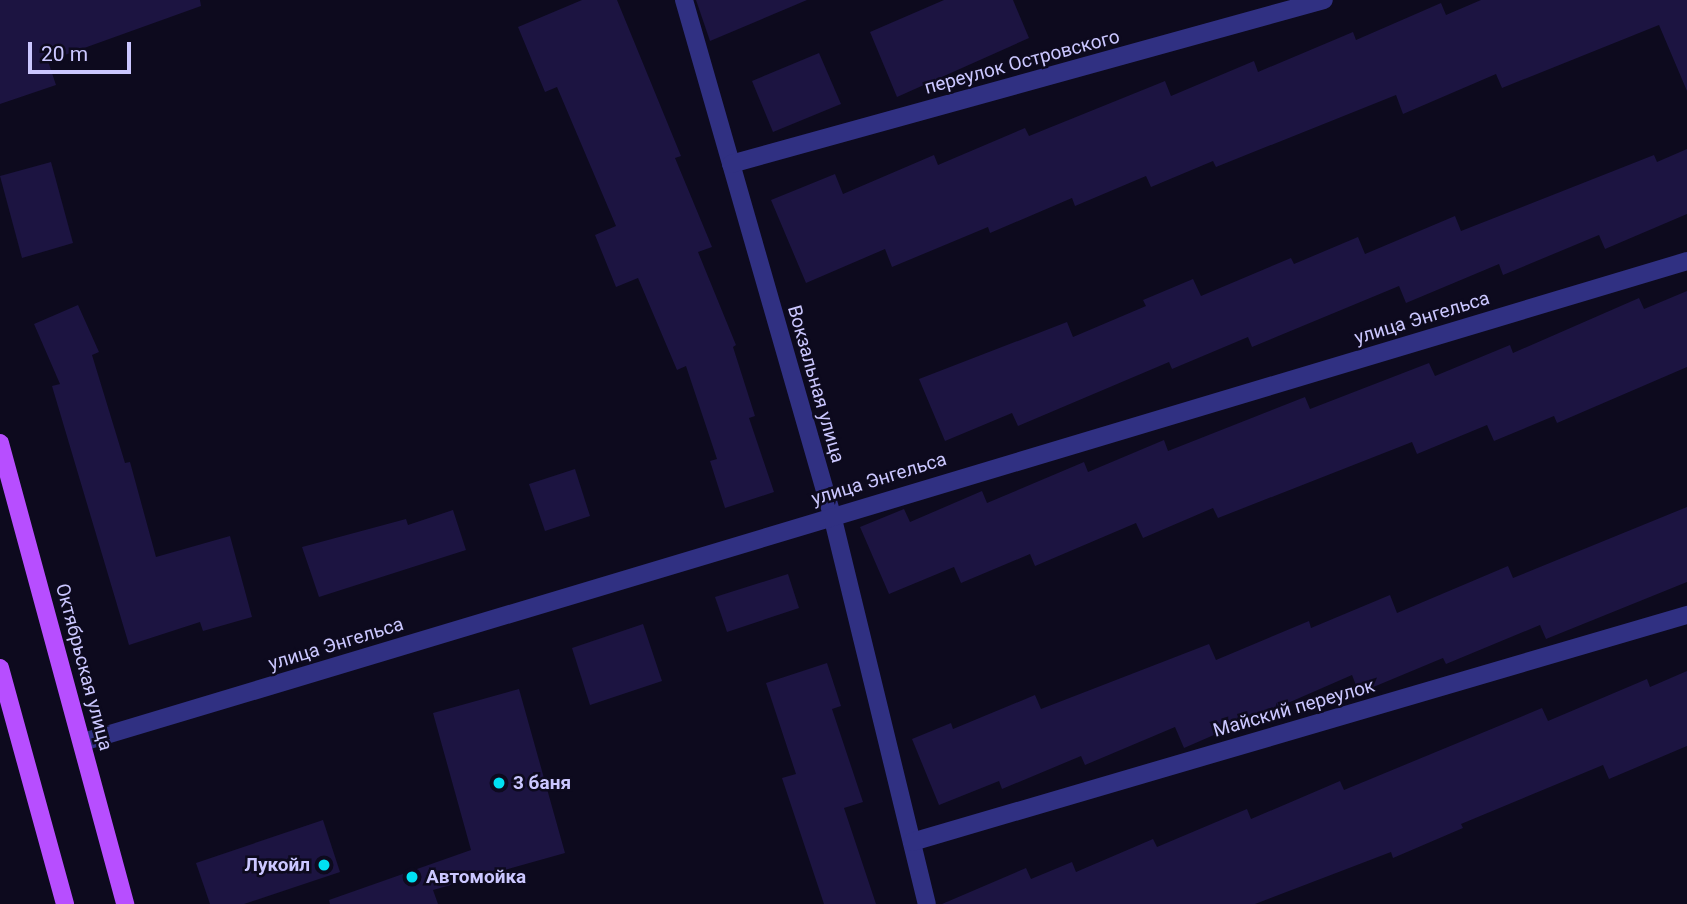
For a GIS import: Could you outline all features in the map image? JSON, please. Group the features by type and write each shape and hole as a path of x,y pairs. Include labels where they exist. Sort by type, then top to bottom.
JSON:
{"main road":[{"name":"Октябрьская улица","path":"0,443 125,904"},
{"path":"0,668 65,904"}],"street":[{"name":"Вокзальная улица","path":"684,0 832,515 927,904"},
{"name":"переулок Островского","path":"731,164 1324,0"},
{"name":"улица Энгельса","path":"83,742 832,515 1687,261"},
{"name":"Майский переулок","path":"912,842 1687,615"}],"building":[{"path":"0,0 200,0 201,6 48,61 56,85 0,104"},
{"path":"582,0 617,0 681,156 675,158 712,247 698,252 736,345 733,347 755,416 749,418 774,492 725,508 710,461 717,459 686,366 677,370 638,278 616,287 595,235 616,226 557,87 545,92 518,27"},
{"path":"696,0 807,0 710,41"},
{"path":"944,0 1013,0 1029,38 897,97 870,32"},
{"path":"1481,0 1687,0 1687,91 1659,25 1502,88 1496,74 1403,114 1396,95 1216,167 1213,161 1151,187 1146,176 1075,206 1072,198 990,233 988,227 892,267 885,249 806,283 771,200 835,174 843,194 934,155 938,165 1025,128 1029,136 1165,81 1171,96 1254,61 1258,72 1353,32 1356,40 1441,3 1446,15"},
{"path":"819,53 841,104 773,132 752,81"},
{"path":"1687,149 1687,214 1605,249 1599,235 1503,275 1499,264 1406,303 1399,286 1252,347 1248,337 1172,369 1169,362 1018,426 1012,413 945,441 919,379 1067,322 1073,337 1146,306 1143,300 1193,279 1201,296 1291,258 1294,264 1358,237 1365,254 1455,216 1461,231 1654,155 1657,162"},
{"path":"51,162 73,243 22,258 0,176"},
{"path":"1687,291 1687,367 1557,423 1554,416 1494,441 1487,425 1417,454 1412,442 1218,518 1213,508 1143,538 1136,523 1035,566 1030,554 961,583 954,567 889,594 860,527 904,509 910,522 982,491 987,503 1084,462 1088,472 1164,440 1168,451 1305,397 1310,409 1429,363 1435,376 1510,345 1513,353 1639,298 1644,309"},
{"path":"78,305 99,352 92,355 125,463 130,462 156,557 230,536 252,617 203,631 200,622 129,645 52,386 60,384 34,324"},
{"path":"575,469 590,516 545,531 529,484"},
{"path":"1687,507 1687,582 1546,639 1540,625 1446,664 1443,658 1359,693 1352,675 1184,748 1175,727 1085,765 1081,756 1002,789 999,781 939,805 912,739 951,723 953,729 1035,695 1041,709 1209,644 1216,660 1309,621 1311,628 1390,595 1397,613 1508,566 1513,578"},
{"path":"453,510 466,550 319,597 302,547 406,519 408,525"},
{"path":"788,574 799,608 727,632 715,597"},
{"path":"643,624 662,681 590,705 572,648"},
{"path":"827,663 841,706 832,709 863,802 844,808 876,904 824,904 782,778 796,774 766,683"},
{"path":"1687,671 1687,746 1609,779 1603,765 1461,824 1463,828 1393,858 1391,852 1255,904 942,904 1026,868 1031,879 1072,862 1076,872 1153,839 1157,847 1247,809 1251,819 1340,781 1344,790 1542,708 1548,721 1647,679 1650,687"},
{"name":"3 баня","path":"519,689 565,853 433,890 438,904 330,904 329,900 471,850 433,713"},
{"name":"Лукойл","path":"323,820 340,872 244,904 210,904 196,863"}],"place":[{"name":"3 баня","path":"499,783"},
{"name":"Лукойл","path":"324,865"},
{"name":"Автомойка","path":"412,877"}]}
